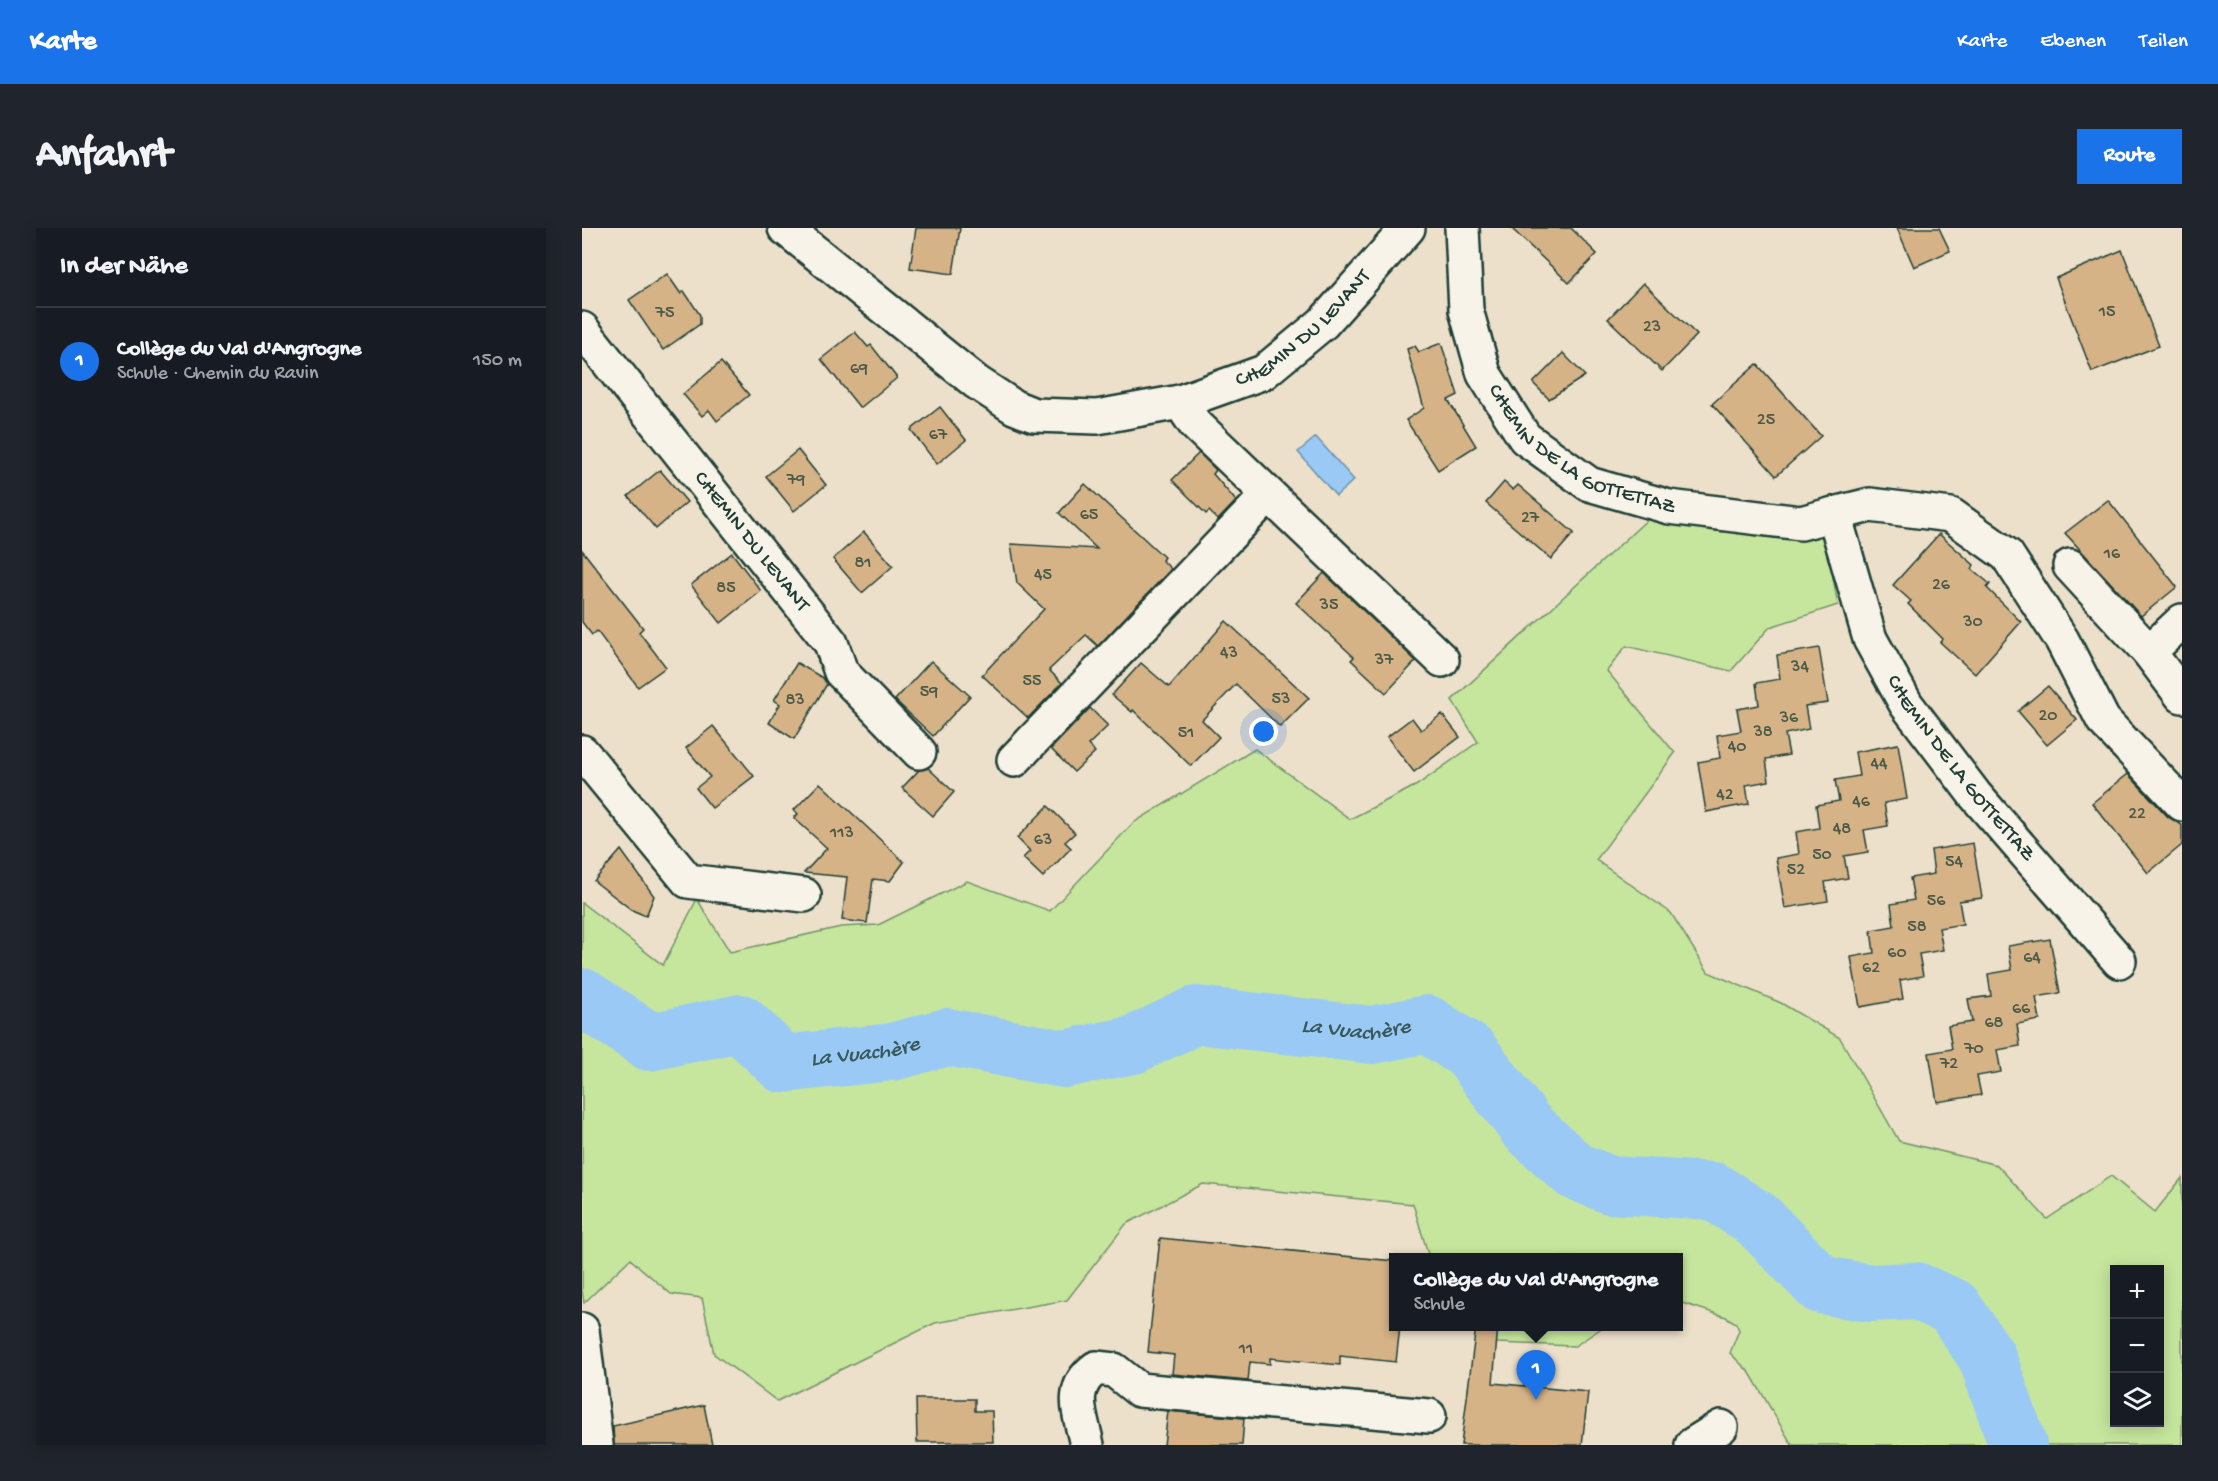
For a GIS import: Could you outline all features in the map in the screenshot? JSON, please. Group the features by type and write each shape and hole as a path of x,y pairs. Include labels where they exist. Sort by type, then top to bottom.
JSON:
{"street":[{"name":"CHEMIN DU LEVANT","path":"785,228 976,382 1014,407 1034,415 1097,417 1180,402 1264,372 1323,322 1408,228"},
{"name":"CHEMIN DE LA GOTTETTAZ","path":"1462,228 1462,271 1466,310 1484,374 1525,438 1589,484 1669,507 1801,523 1870,505 1951,515 2007,555 2062,640 2103,720 2182,804"},
{"name":"CHEMIN DU LEVANT","path":"582,329 831,643 841,672 919,752"},
{"path":"1180,402 1196,424 1268,495 1442,660"},
{"path":"1014,760 1268,495"},
{"name":"CHEMIN DE LA GOTTETTAZ","path":"1834,514 1870,639 1906,704 1975,795 2119,961"},
{"path":"2070,566 2149,652 2182,696"},
{"path":"2149,652 2182,621"},
{"path":"582,752 687,881 804,895"},
{"path":"582,1330 596,1445"},
{"path":"1087,1445 1078,1398 1084,1377 1096,1368 1114,1371 1139,1390 1429,1416"},
{"path":"1692,1445 1721,1427"}],"green space":[{"path":"1651,516 1825,535 1838,605 1770,627 1731,671 1626,646 1607,671 1675,753 1596,860 1671,913 1708,972 1781,1003 1840,1038 1899,1141 1997,1165 2047,1219 2111,1176 2155,1212 2182,1178 2182,1445 1792,1445 1750,1373 1730,1353 1739,1330 1736,1323 1726,1317 1683,1303 1683,1253 1428,1253 1413,1204 1203,1184 1126,1224 1067,1300 935,1323 777,1401 714,1354 702,1298 671,1294 630,1259 584,1303 582,1289 582,903 663,965 697,899 730,952 841,927 878,925 967,881 1050,911 1133,823 1255,749 1350,819 1417,785 1478,742 1452,700"},
{"path":"1488,1331 1597,1331 1575,1346 1497,1343"}],"water":[{"path":"1316,437 1354,480 1336,496 1298,452"}],"building":[{"path":"916,228 960,228 953,274 910,268"},
{"path":"1511,228 1571,228 1597,254 1569,283"},
{"path":"1897,228 1939,228 1950,251 1914,267"},
{"path":"2122,250 2159,346 2092,372 2056,278"},
{"path":"667,274 681,294 684,291 700,315 700,324 663,350 629,300"},
{"path":"1643,283 1697,335 1662,371 1608,319"},
{"path":"855,332 868,347 871,345 897,378 860,408 821,359"},
{"path":"1441,343 1458,395 1448,400 1476,446 1438,470 1406,420 1424,408 1407,349 1415,346 1419,352"},
{"path":"1563,353 1585,376 1549,399 1533,383"},
{"path":"721,362 749,395 717,421 709,410 702,416 683,394"},
{"path":"1757,364 1821,436 1776,476 1712,404"},
{"path":"940,407 966,440 937,464 911,430"},
{"path":"798,450 826,485 794,511 766,476"},
{"path":"1199,453 1216,470 1213,474 1236,501 1218,520 1209,511 1206,514 1172,480"},
{"path":"660,470 687,502 656,529 628,496"},
{"path":"1504,482 1513,490 1518,485 1574,533 1551,559 1486,503"},
{"path":"1085,484 1164,557 1162,560 1171,569 1098,646 1086,635 1049,670 1062,683 1028,718 982,675 1044,609 1017,583 1011,544 1097,549 1059,513"},
{"path":"2108,500 2177,587 2141,616 2065,533"},
{"path":"864,532 893,566 862,593 833,559"},
{"path":"1939,534 1974,565 1972,569 1990,584 1987,588 2021,622 1975,674 1940,642 1943,639 1908,604 1911,601 1893,585"},
{"path":"582,550 643,628 639,632 666,667 638,687 597,631 592,635 582,622"},
{"path":"732,553 761,591 721,623 691,585"},
{"path":"1324,573 1416,661 1386,693 1351,660 1354,657 1296,603"},
{"path":"1226,621 1309,698 1280,727 1236,684 1202,720 1219,737 1191,766 1133,710 1132,712 1112,695 1141,663 1169,687"},
{"path":"1819,648 1828,703 1805,706 1809,729 1785,734 1789,755 1766,759 1769,781 1746,785 1749,804 1706,812 1698,762 1720,758 1717,735 1741,731 1737,709 1759,705 1756,683 1780,679 1777,655"},
{"path":"931,661 970,696 933,736 895,700"},
{"path":"797,663 823,678 827,684 794,739 769,723 780,704 774,700"},
{"path":"2048,686 2077,720 2047,745 2018,711"},
{"path":"1090,708 1108,726 1088,745 1095,752 1074,772 1051,749"},
{"path":"1442,714 1460,737 1414,772 1387,737 1412,718 1421,730"},
{"path":"713,726 754,776 712,808 696,788 710,777 686,748"},
{"path":"1898,744 1907,799 1884,803 1888,826 1864,830 1868,852 1844,856 1848,878 1825,882 1828,901 1785,908 1776,858 1799,854 1796,832 1819,828 1816,805 1839,801 1835,780 1859,776 1855,752"},
{"path":"928,768 954,792 933,816 902,788 919,770"},
{"path":"2128,774 2168,817 2182,825 2182,845 2148,873 2092,803"},
{"path":"820,783 904,862 890,881 873,879 867,923 842,920 847,877 804,873 827,848 794,818 798,814 794,810"},
{"path":"1048,806 1075,833 1065,842 1071,848 1043,877 1023,858 1030,851 1017,838"},
{"path":"1973,843 1982,898 1959,901 1963,924 1939,928 1943,950 1919,954 1923,976 1900,980 1903,999 1860,1007 1851,957 1874,953 1871,930 1894,926 1891,904 1914,900 1910,878 1934,874 1931,850"},
{"path":"621,850 654,896 646,916 632,910 594,881"},
{"path":"2050,939 2060,993 2036,997 2040,1020 2017,1024 2020,1046 1997,1050 2001,1072 1977,1076 1981,1095 1937,1102 1929,1053 1952,1049 1948,1026 1972,1022 1968,999 1991,996 1988,974 2012,970 2008,946"},
{"path":"1160,1238 1389,1261 1389,1331 1399,1331 1396,1362 1340,1356 1340,1365 1270,1358 1270,1364 1250,1362 1248,1381 1172,1374 1174,1355 1148,1352"},
{"path":"1475,1331 1498,1331 1493,1383 1588,1392 1582,1445 1461,1445"},
{"path":"916,1399 975,1399 975,1411 992,1411 993,1442 917,1442"},
{"path":"704,1405 712,1445 614,1445 613,1426"},
{"path":"1168,1411 1244,1418 1242,1445 1164,1445"}],"waterway":[{"name":"La Vuachère","path":"582,997 650,1042 740,1023 783,1064 892,1052 947,1037 1064,1059 1133,1045 1196,1015 1372,1035 1427,1024 1470,1052 1527,1127 1575,1171 1610,1185 1713,1191 1758,1220 1821,1285 1871,1293 1916,1291 1953,1307 1987,1357 2018,1445"}],"place":[{"name":"Collège du Val d'Angrogne","path":"1536,1400"}]}
